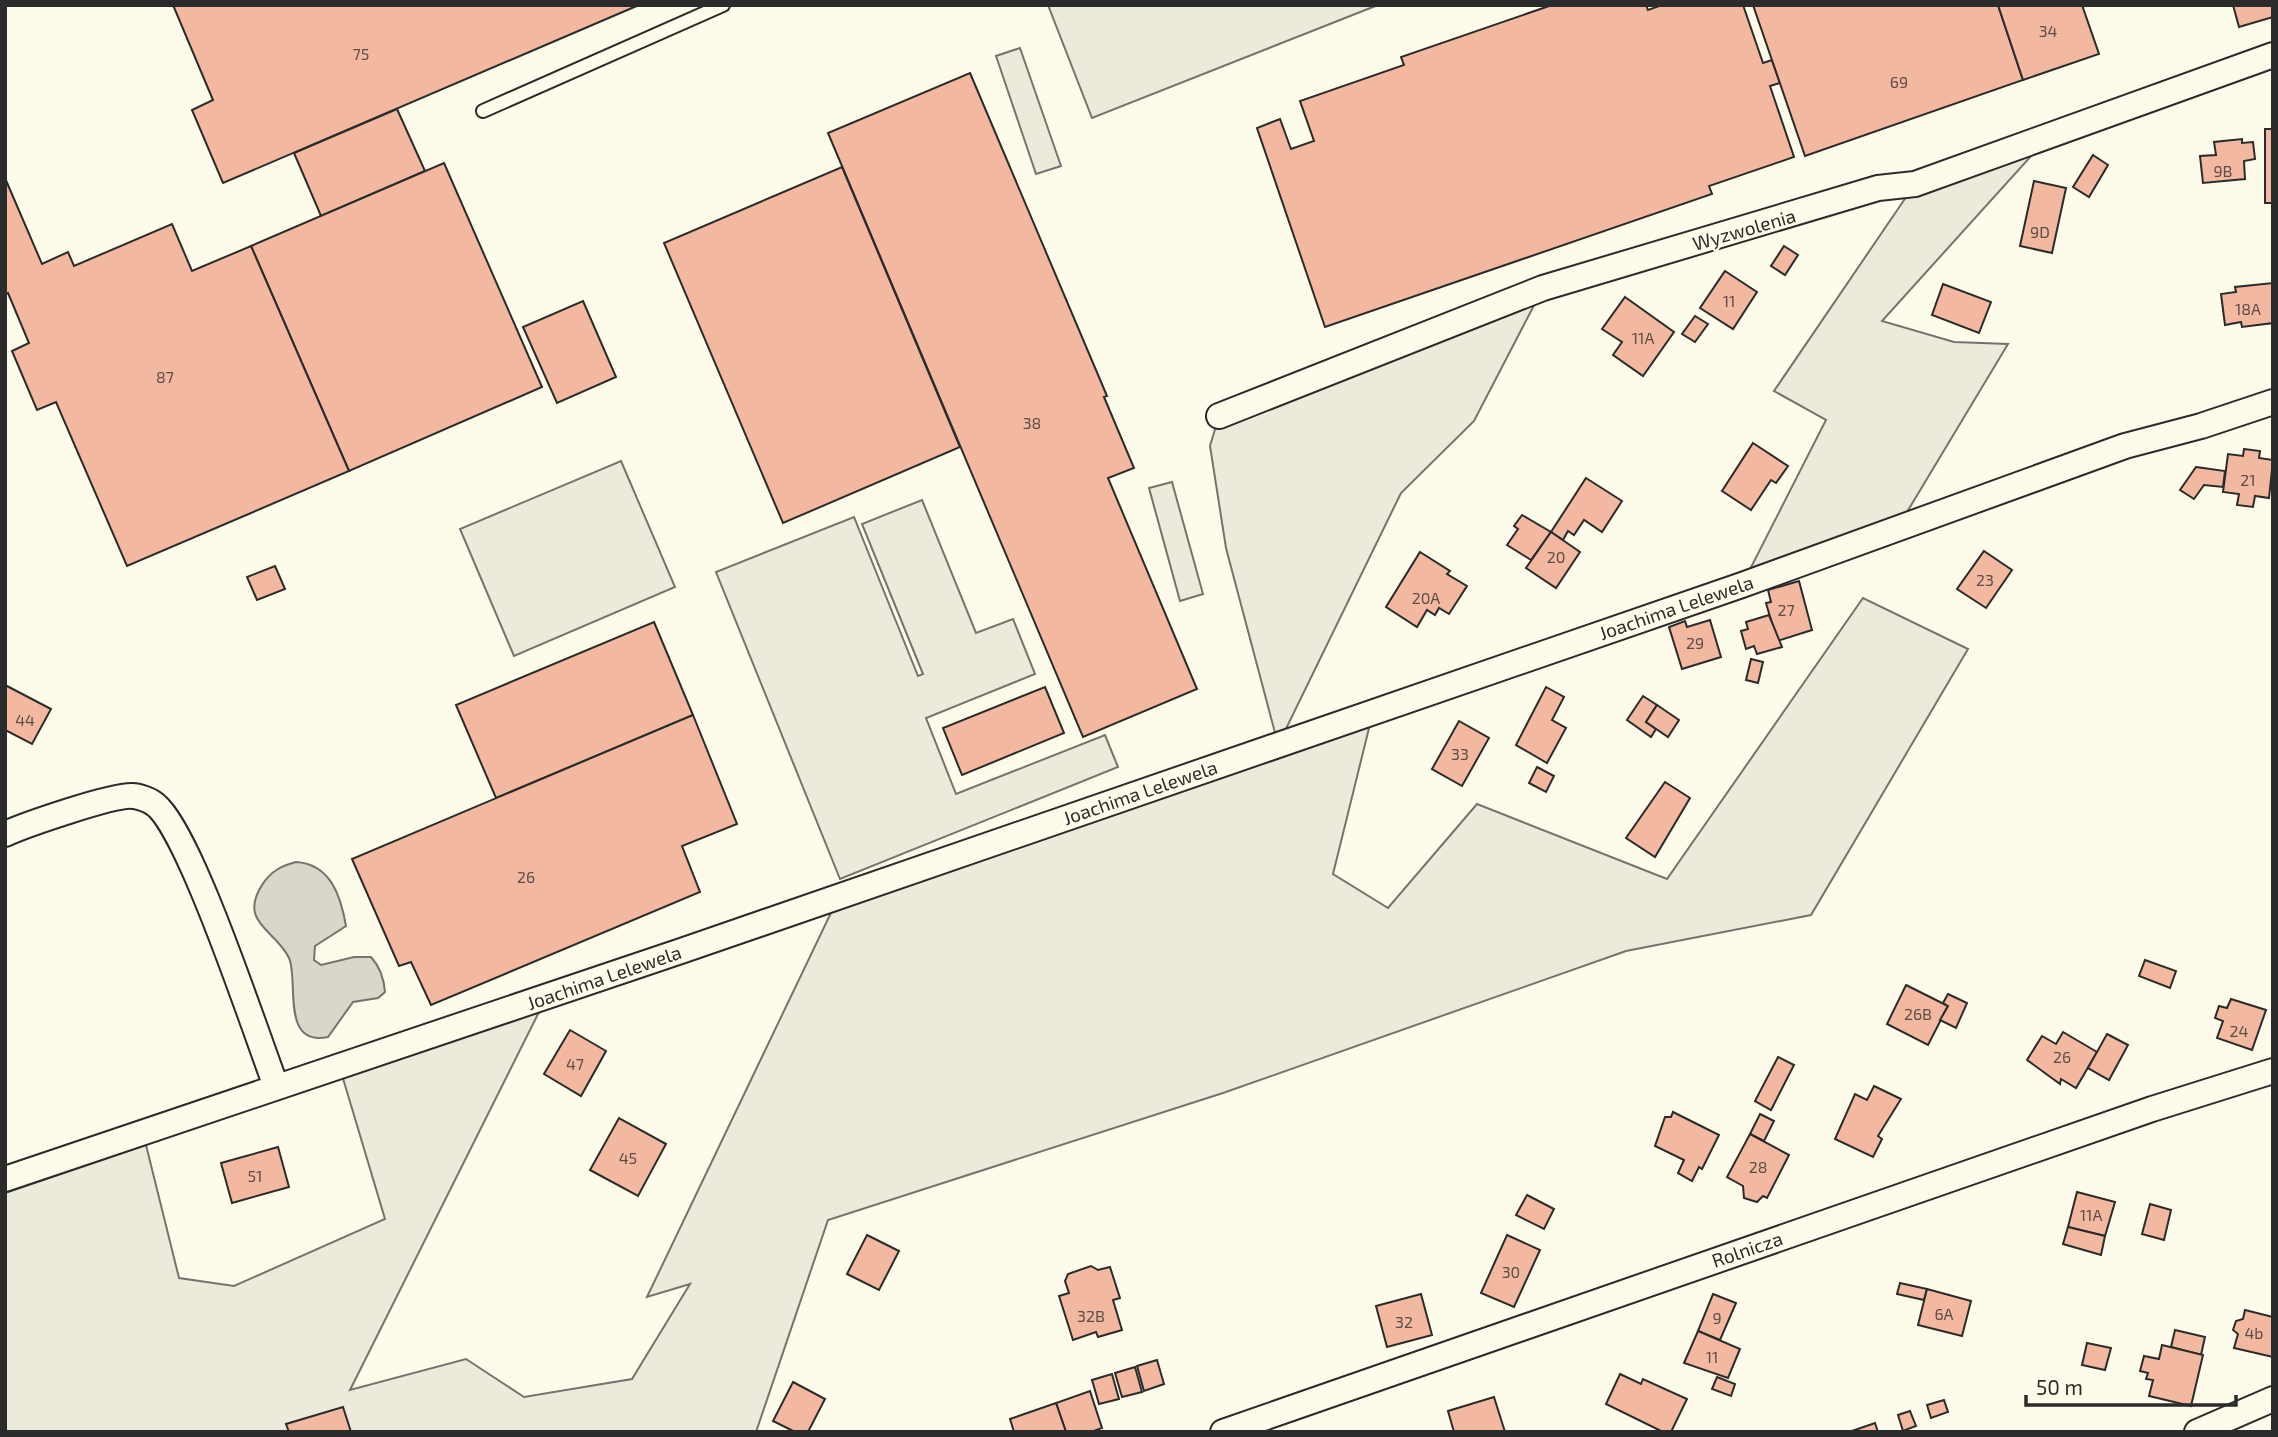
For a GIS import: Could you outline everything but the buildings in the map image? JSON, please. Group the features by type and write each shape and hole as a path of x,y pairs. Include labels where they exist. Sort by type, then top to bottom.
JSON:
{"street":[{"name":"Wyzwolenia","path":"1219,416 1543,288 1878,188 1914,184 2273,55"},
{"name":"Joachima Lelewela","path":"5,1179 684,950 1831,554 2125,446 2201,426 2273,402"},
{"path":"5,834 79,808 132,796 153,803 169,818 191,861 276,1086"},
{"name":"Rolnicza","path":"1223,1432 2152,1109 2273,1071"},
{"path":"2197,1432 2273,1399"}],"lane":[{"path":"483,111 723,5"}],"shaded area":[{"path":"1048,5 1378,5 1092,118"},
{"path":"1020,48 1061,166 1036,174 996,56"},
{"path":"2050,135 1882,321 1954,342 2008,344 1895,532 1742,585 1826,420 1774,391 1915,184"},
{"path":"1543,288 1474,421 1401,493 1279,743 1373,712 1333,874 1388,908 1477,804 1667,879 1863,598 1968,649 1811,915 1626,951 1223,1093 828,1220 756,1432 5,1432 5,1193 146,1145 179,1278 234,1286 385,1219 339,1065 547,996 350,1390 466,1359 524,1397 632,1379 690,1284 647,1297 839,896 1278,744 1226,548 1210,446 1219,416"},
{"path":"621,461 675,587 514,656 460,529"},
{"path":"1172,482 1203,594 1180,601 1149,488"},
{"path":"922,500 976,633 1013,619 1035,674 926,718 956,794 1105,735 1118,767 840,879 716,572 854,517 918,676 923,674 862,524"},
{"path":"296,862 308,864 326,875 341,904 346,926 315,946 314,960 321,965 354,957 371,957 384,982 385,992 378,998 353,1002 328,1037 313,1037 303,1032 297,1022 289,958 262,925 254,908 262,885 269,876 281,867"}]}
